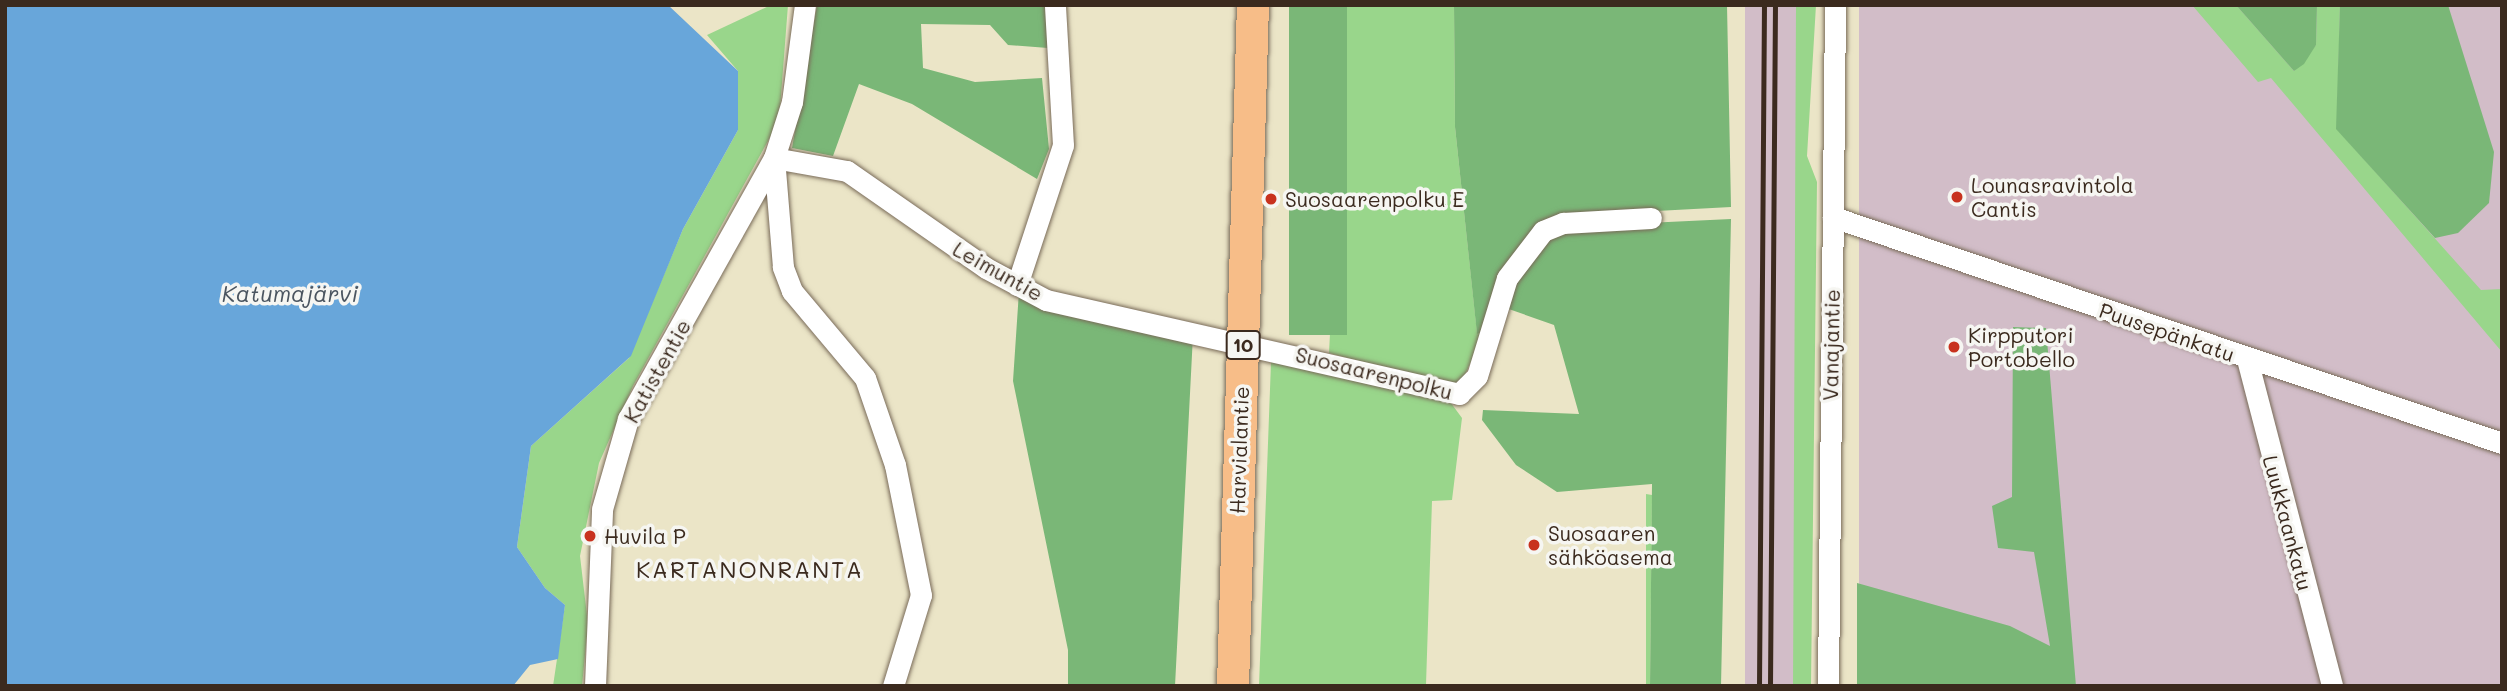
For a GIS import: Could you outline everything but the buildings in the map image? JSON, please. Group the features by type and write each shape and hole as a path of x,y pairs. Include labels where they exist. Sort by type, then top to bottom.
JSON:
{"highway":[{"name":"Harvialantie","path":"1233,686 1253,5"}],"street":[{"name":"Katistentie","path":"595,686 601,509 628,419 774,158 792,102 805,5"},
{"path":"1017,285 1063,145 1055,5"},
{"name":"Vanajantie","path":"1828,686 1835,5"},
{"name":"Katistentie","path":"774,158 783,267 792,291 865,378 895,465 921,595 893,686"},
{"name":"Leimuntie","path":"774,158 858,176 1017,285 1046,300 1243,340"},
{"name":"Puusepänkatu","path":"1833,217 2502,443"},
{"name":"Suosaarenpolku","path":"1243,340 1462,394 1477,376 1507,278 1543,231 1563,223 1651,218"},
{"name":"Luukkaankatu","path":"2247,359 2332,686"}],"shaded area":[{"path":"1745,5 1796,5 1796,686 1745,686"},
{"path":"1859,5 2502,5 2502,686 1859,686"}],"green space":[{"path":"771,5 788,5 779,121 633,386 599,463 580,556 588,624 582,686 553,686 565,605 545,588 517,547 531,446 629,358 683,229 738,130 738,71 707,35"},
{"path":"817,5 1047,5 1048,48 1008,45 990,25 921,24 923,68 975,82 1042,78 1049,149 1037,179 912,104 859,84 833,156 792,148"},
{"path":"1289,5 1347,5 1347,335 1289,335"},
{"path":"1347,5 1454,5 1455,127 1477,333 1486,328 1459,388 1329,353"},
{"path":"1454,5 1727,5 1731,207 1563,216 1541,223 1486,328 1477,334 1455,127"},
{"path":"1796,5 1816,5 1807,156 1817,182 1811,686 1793,686"},
{"path":"2192,5 2236,5 2294,71 2316,45 2317,5 2340,5 2337,129 2481,290 2502,289 2502,352 2271,78 2258,82"},
{"path":"2236,5 2317,5 2316,45 2304,64 2294,71"},
{"path":"2340,5 2448,5 2494,152 2489,203 2458,233 2435,238 2336,129"},
{"path":"1731,219 1721,686 1650,686 1652,484 1557,492 1516,465 1482,420 1483,410 1579,414 1554,325 1503,307 1526,254 1563,227"},
{"path":"1019,291 1193,335 1175,686 1068,686 1068,650 1013,381"},
{"path":"2013,327 2046,328 2076,686 1857,686 1857,583 2010,626 2050,646 2034,552 1998,548 1992,506 2012,497"},
{"path":"1271,362 1448,399 1462,418 1452,500 1432,501 1426,685 1439,686 1259,686"},
{"path":"1646,494 1652,495 1650,686 1646,686"}],"water":[{"name":"Katumajärvi","path":"5,5 668,5 738,71 738,130 683,229 631,356 531,446 517,547 545,588 565,605 558,659 530,665 513,686 5,686"}],"railway":[{"path":"1759,686 1764,5"},
{"path":"1770,686 1775,5"}],"place":[{"name":"Lounasravintola Cantis","path":"1957,197"},
{"name":"Suosaarenpolku E","path":"1271,199"},
{"name":"Kirpputori Portobello","path":"1954,347"},
{"name":"Huvila P","path":"590,536"},
{"name":"Suosaaren sähköasema","path":"1534,545"}],"district":[{"name":"KARTANONRANTA","path":"750,569"}]}
